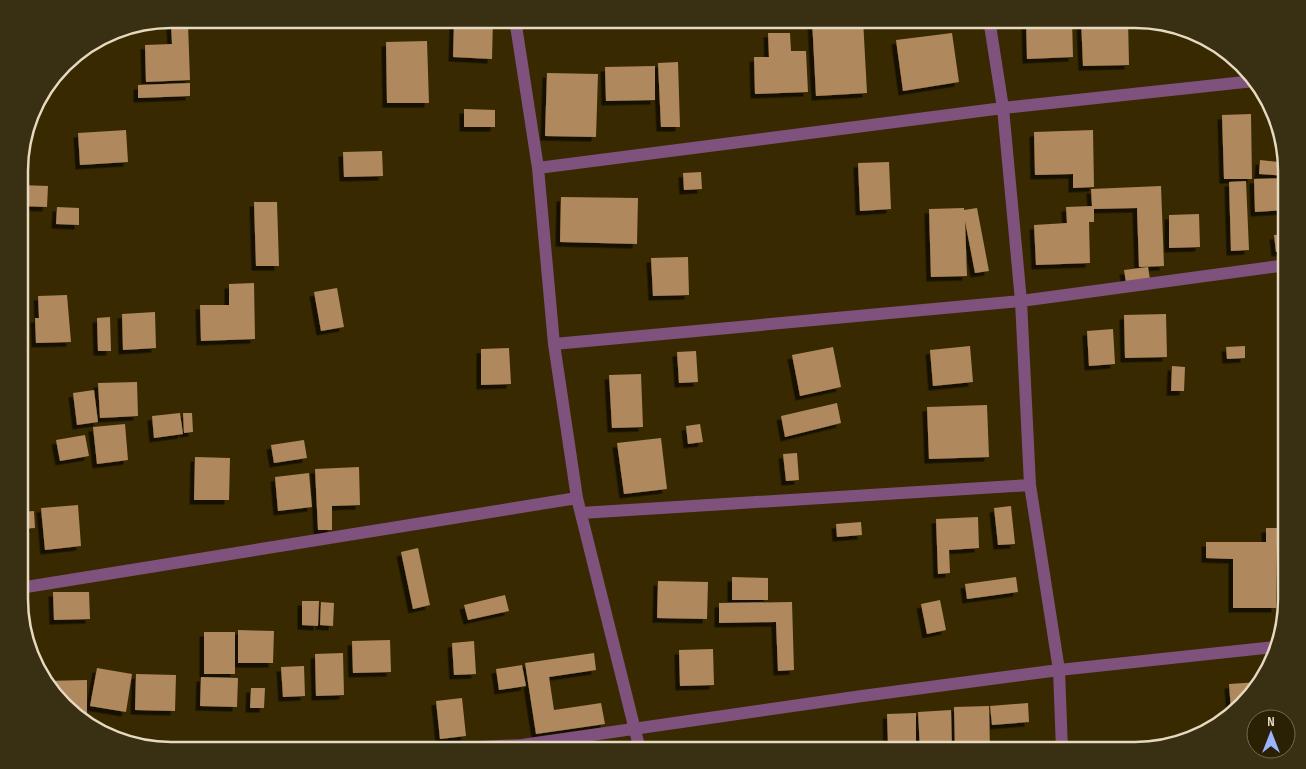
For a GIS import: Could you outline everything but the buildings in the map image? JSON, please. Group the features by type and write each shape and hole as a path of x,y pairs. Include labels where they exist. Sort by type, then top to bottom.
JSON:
{"street":[{"path":"516,28 538,168 554,344 577,498 638,742"},
{"path":"990,28 1003,108 1021,301 1030,485 1059,670 1062,741"},
{"path":"538,168 1003,108 1248,82"},
{"path":"554,344 1021,301 1278,266"},
{"path":"581,513 1030,485"},
{"path":"28,587 577,498"},
{"path":"546,742 1059,670 1270,648"}]}
